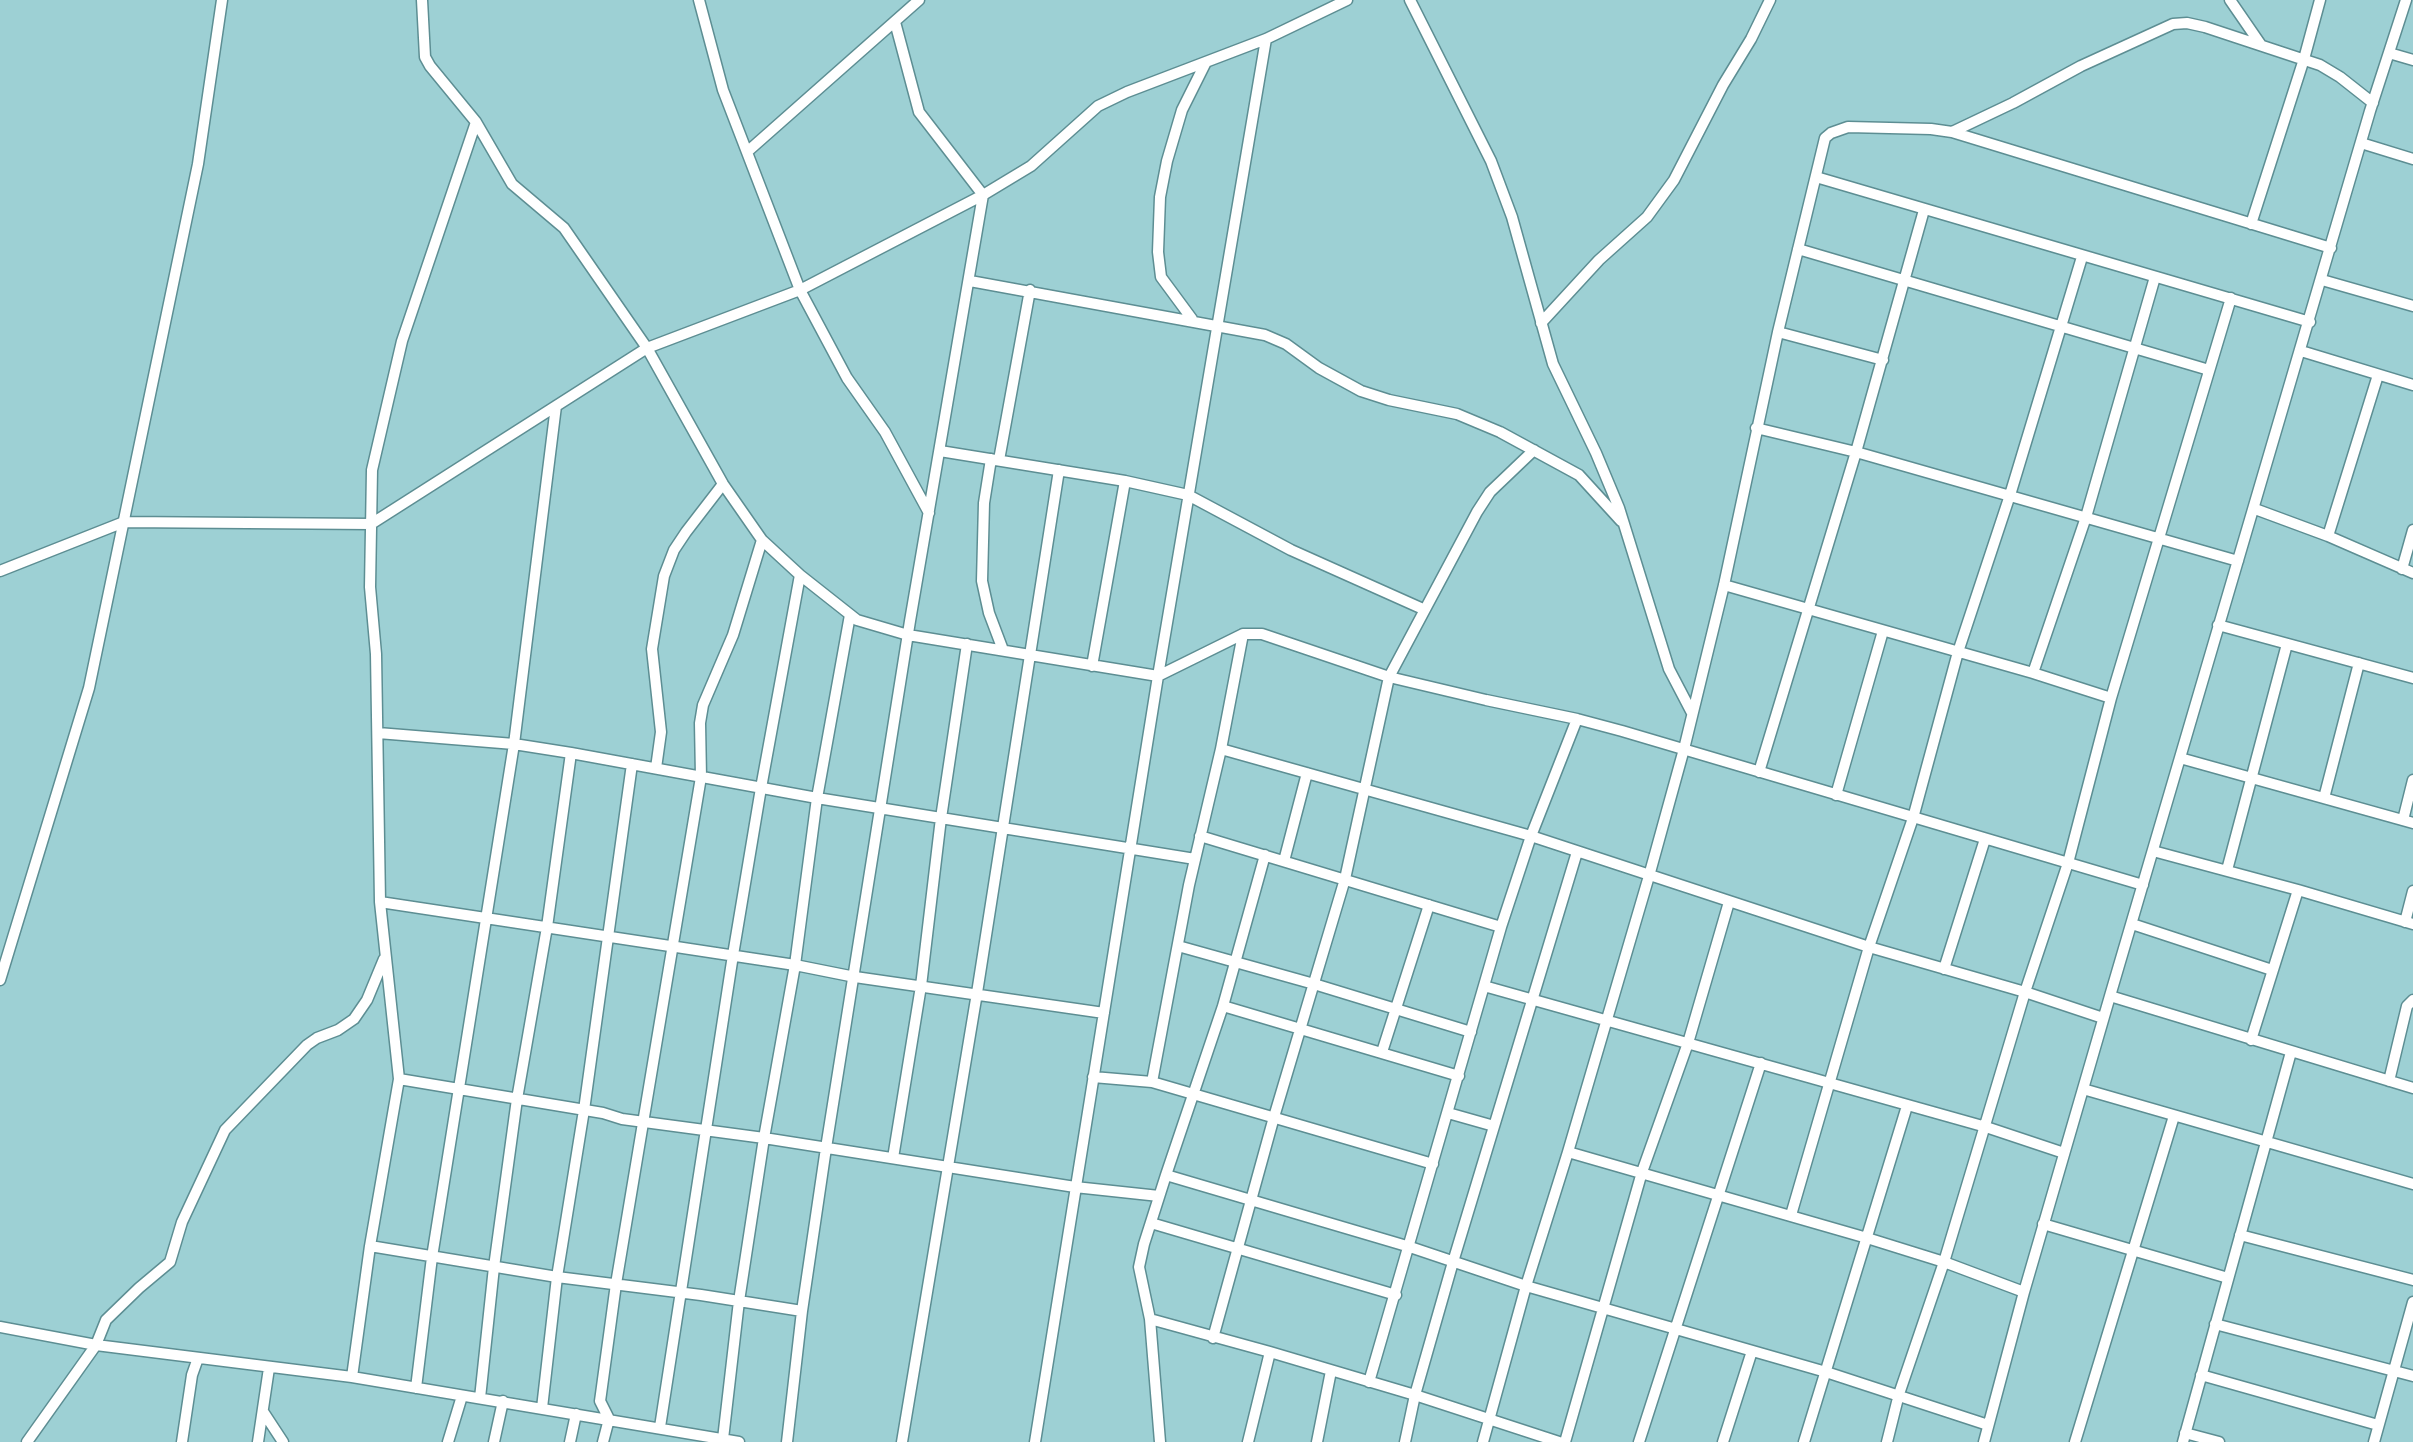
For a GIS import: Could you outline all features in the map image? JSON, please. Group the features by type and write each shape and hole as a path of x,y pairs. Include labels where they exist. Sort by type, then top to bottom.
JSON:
{"street":[{"path":"0,979 89,688 198,164 222,0"},
{"path":"422,0 425,57 476,122 512,184 564,228 647,348 723,484 762,540 850,615 869,625 908,635 1158,676 1243,634 1272,636 1389,677 1486,701 1577,719 2143,885"},
{"path":"699,0 715,65 800,290 847,378 885,432 929,513"},
{"path":"747,152 919,0"},
{"path":"0,571 124,522 371,524 647,348 800,290 983,195 1031,166 1098,106 1126,92 1266,39 1347,0"},
{"path":"1410,0 1491,161 1512,217 1553,365 1596,453 1624,525 1669,669 1692,713"},
{"path":"1759,0 1765,12"},
{"path":"1541,323 1599,260 1647,217 1674,180 1770,0"},
{"path":"2230,0 2262,45"},
{"path":"2251,224 2320,0"},
{"path":"1984,1442 2109,996 2361,143 2406,0"},
{"path":"787,1442 802,1311 826,1147 908,635 983,195 919,112 895,22"},
{"path":"1952,132 2081,66 2173,24 2187,23 2304,59 2340,77 2373,103"},
{"path":"1035,1442 1158,676 1266,39"},
{"path":"2389,53 2413,60"},
{"path":"1192,320 1161,277 1158,251 1160,197 1182,110 1206,62"},
{"path":"352,1377 370,1246 398,1079 380,902 376,654 370,587 372,471 402,341 476,122"},
{"path":"1483,1442 1526,1286 1568,1152 1684,749 1724,585 1777,332 1825,138 1849,127 1952,132 2331,248"},
{"path":"2361,143 2413,159"},
{"path":"1816,177 2310,322"},
{"path":"1759,772 1856,452 1924,210"},
{"path":"1798,249 2209,370"},
{"path":"1791,1215 1869,947 1913,818 1958,653 2010,495 2082,257"},
{"path":"2033,673 2086,517 2155,277"},
{"path":"2322,280 2413,306"},
{"path":"970,281 1217,324 1265,335 1286,344 1319,368 1361,391 1483,422 1579,475 1624,525"},
{"path":"1003,650 989,613 982,581 984,503 1030,290"},
{"path":"1886,1442 1899,1394 1986,1127 2025,992 2068,863 2111,698 2231,298"},
{"path":"1777,332 1882,360"},
{"path":"2301,351 2413,385"},
{"path":"2328,536 2378,375"},
{"path":"416,1388 432,1257 514,744 556,406"},
{"path":"1756,428 1856,452 2238,561"},
{"path":"1213,1338 1250,1200 1345,879 1389,677 1476,512 1490,492 1534,450"},
{"path":"940,451 1125,481 1188,495 1291,550 1423,609"},
{"path":"902,1442 977,993 1059,470"},
{"path":"1092,666 1125,481"},
{"path":"656,768 661,732 652,649 664,576 674,550 723,484"},
{"path":"2255,509 2328,536 2413,573"},
{"path":"2402,569 2413,530"},
{"path":"603,1442 609,1419 600,1401 616,1284 701,776 700,723 703,705 733,635 762,540"},
{"path":"660,1427 733,955 800,575"},
{"path":"1724,585 2033,673 2111,698"},
{"path":"723,1439 739,1301 764,1138 795,965 817,798 850,615"},
{"path":"2218,625 2413,678"},
{"path":"1836,794 1883,631"},
{"path":"1152,1082 1195,859 1221,749 1243,634"},
{"path":"893,1158 921,986 941,818 967,644"},
{"path":"2227,870 2287,644"},
{"path":"2324,798 2359,663"},
{"path":"1370,1382 1501,927 1531,836 1577,719"},
{"path":"377,733 514,744 881,809 1195,859"},
{"path":"1221,749 1531,836 1869,947 2025,992 2103,1018"},
{"path":"480,1398 494,1267 517,1099 547,926 571,753"},
{"path":"2180,758 2408,822 2413,780"},
{"path":"542,1408 557,1277 584,1110 632,764"},
{"path":"1284,861 1307,773"},
{"path":"1200,836 1501,927"},
{"path":"1944,969 1985,839"},
{"path":"2153,851 2409,923 2413,891"},
{"path":"1405,1442 1415,1395 1453,1262 1577,852"},
{"path":"1160,1442 1150,1319 1139,1267 1159,1196 1223,1006 1265,855"},
{"path":"2250,1040 2298,890"},
{"path":"380,902 672,945 855,977 1104,1013"},
{"path":"1565,1442 1601,1308 1642,1172 1688,1043 1729,902"},
{"path":"1382,1052 1429,905"},
{"path":"2132,924 2272,970"},
{"path":"1178,946 1471,1031"},
{"path":"27,1442 96,1345 106,1320 170,1262 181,1222 225,1129 307,1045 354,1019 367,1000 386,954"},
{"path":"1485,986 1986,1127 2064,1153"},
{"path":"2109,996 2413,1088"},
{"path":"2389,1081 2407,1006 2413,1000"},
{"path":"1223,1006 1459,1076"},
{"path":"2219,1442 2184,1437 2291,1052"},
{"path":"1639,1442 1761,1063"},
{"path":"1093,1076 1152,1082 1433,1164"},
{"path":"398,1079 584,1110 622,1119 708,1129 1075,1187 1159,1196"},
{"path":"2082,1089 2413,1184"},
{"path":"1804,1442 1907,1106"},
{"path":"1448,1112 1494,1126"},
{"path":"2075,1442 2174,1116"},
{"path":"1568,1152 1867,1238 1944,1262 2024,1292"},
{"path":"1166,1175 1410,1247 1526,1286 1899,1394 1988,1425"},
{"path":"1151,1223 1396,1295"},
{"path":"2043,1224 2228,1278"},
{"path":"2240,1235 2413,1280"},
{"path":"370,1246 557,1277 802,1311"},
{"path":"2374,1442 2413,1302"},
{"path":"1150,1319 1415,1395 1559,1442"},
{"path":"2216,1324 2413,1376"},
{"path":"0,1327 96,1345 352,1377 660,1427 684,1437 739,1442"},
{"path":"1723,1442 1752,1351"},
{"path":"1248,1442 1270,1352"},
{"path":"182,1442 192,1376 198,1358"},
{"path":"258,1442 269,1368"},
{"path":"1317,1442 1331,1371"},
{"path":"2201,1375 2378,1425"},
{"path":"447,1442 462,1396"},
{"path":"494,1442 503,1401"},
{"path":"264,1413 283,1442"},
{"path":"570,1442 576,1414"}]}
